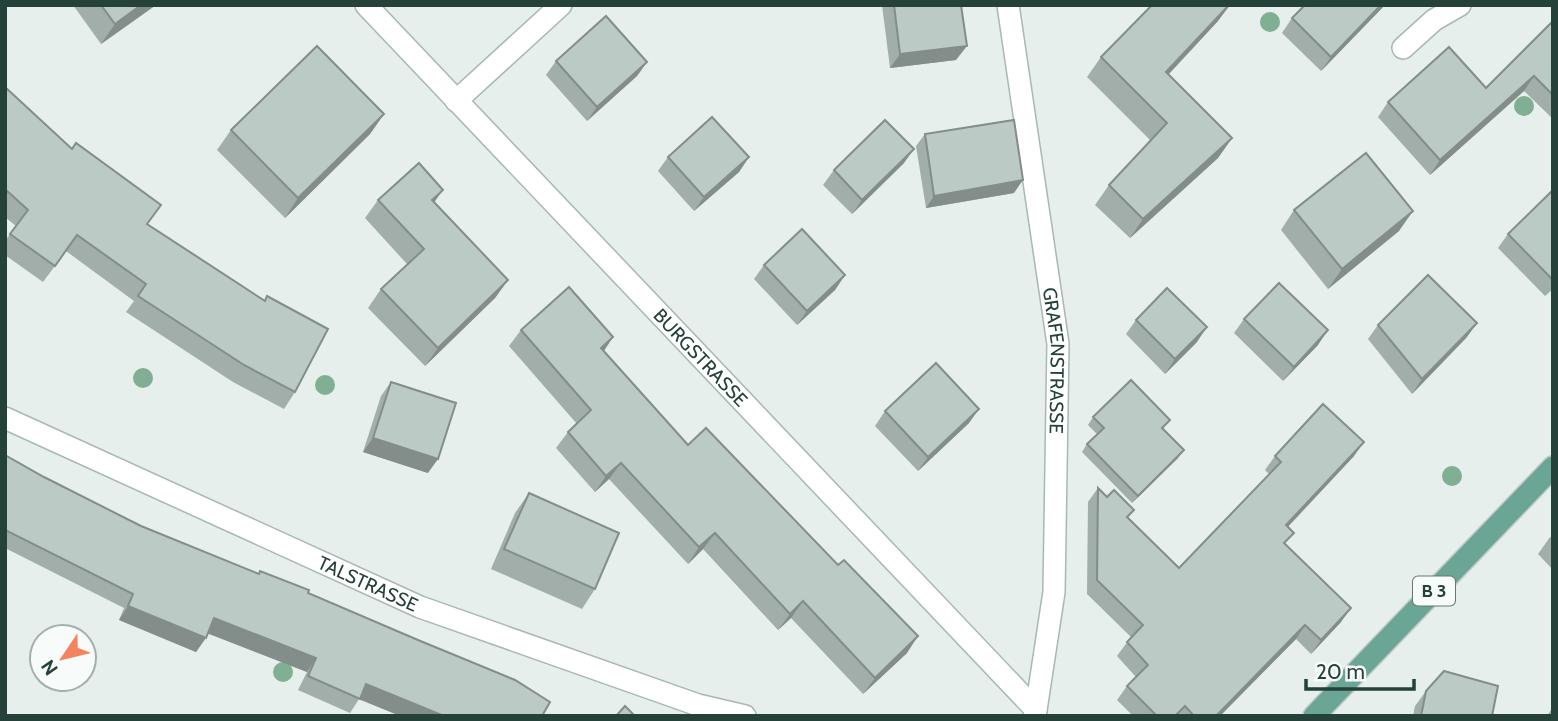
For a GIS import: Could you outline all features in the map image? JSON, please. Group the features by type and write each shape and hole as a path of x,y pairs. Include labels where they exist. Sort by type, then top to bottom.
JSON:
{"main road":[{"name":"B 3","path":"1314,716 1553,467"}],"street":[{"name":"BURGSTRASSE","path":"366,5 1035,713"},
{"path":"456,101 561,5"},
{"name":"GRAFENSTRASSE","path":"1008,5 1058,344 1054,593 1035,713"},
{"path":"1403,48 1434,20 1460,5"},
{"name":"TALSTRASSE","path":"5,418 420,607 698,705 745,716"}],"building":[{"path":"101,5 141,5 115,24"},
{"path":"894,5 961,5 967,46 900,54"},
{"path":"1152,5 1229,5 1166,72 1232,138 1143,219 1109,185 1167,123 1101,57"},
{"path":"1305,5 1381,5 1331,57 1292,18"},
{"path":"606,16 647,62 597,107 556,61"},
{"path":"1553,21 1553,95 1534,76 1440,160 1388,102 1449,47 1486,88"},
{"path":"317,46 384,114 298,198 231,130"},
{"path":"5,87 72,149 76,143 161,205 147,224 265,301 267,296 328,329 295,392 244,365 138,296 146,284 77,235 55,266 10,234 28,210 5,189"},
{"path":"712,117 749,157 704,197 668,157"},
{"path":"885,120 914,149 862,200 834,170"},
{"path":"1014,120 1023,180 934,196 925,134"},
{"path":"1366,153 1413,211 1342,269 1294,210"},
{"path":"419,163 443,190 432,200 508,280 438,348 381,289 424,249 378,200"},
{"path":"1553,190 1553,280 1508,234"},
{"path":"802,229 845,275 807,311 764,265"},
{"path":"1428,275 1477,323 1422,379 1378,325"},
{"path":"1279,283 1328,330 1294,367 1244,319"},
{"path":"569,287 613,337 601,348 688,445 706,428 838,565 844,560 918,636 875,678 803,601 790,614 715,533 699,547 621,463 606,476 568,432 591,410 521,330"},
{"path":"1167,288 1207,327 1175,359 1136,320"},
{"path":"936,363 979,409 928,457 885,411"},
{"path":"1131,380 1170,420 1162,428 1184,450 1138,496 1087,444 1104,428 1093,417"},
{"path":"391,382 456,403 438,459 373,438"},
{"path":"1323,404 1364,442 1286,525 1294,533 1284,543 1351,608 1321,640 1305,625 1216,716 1194,716 1185,706 1175,716 1157,716 1127,686 1148,665 1127,642 1143,625 1097,580 1098,488 1107,497 1114,490 1134,510 1127,517 1179,568 1281,462 1275,456"},
{"path":"5,455 141,526 259,574 260,571 309,590 308,593 515,680 550,702 542,716 444,716 366,684 360,699 308,676 316,658 214,618 206,638 128,606 133,594 5,530"},
{"path":"529,493 619,533 595,589 504,549"},
{"path":"1444,671 1498,686 1492,716 1421,716 1426,691"},
{"path":"625,706 635,716 616,716"}]}
